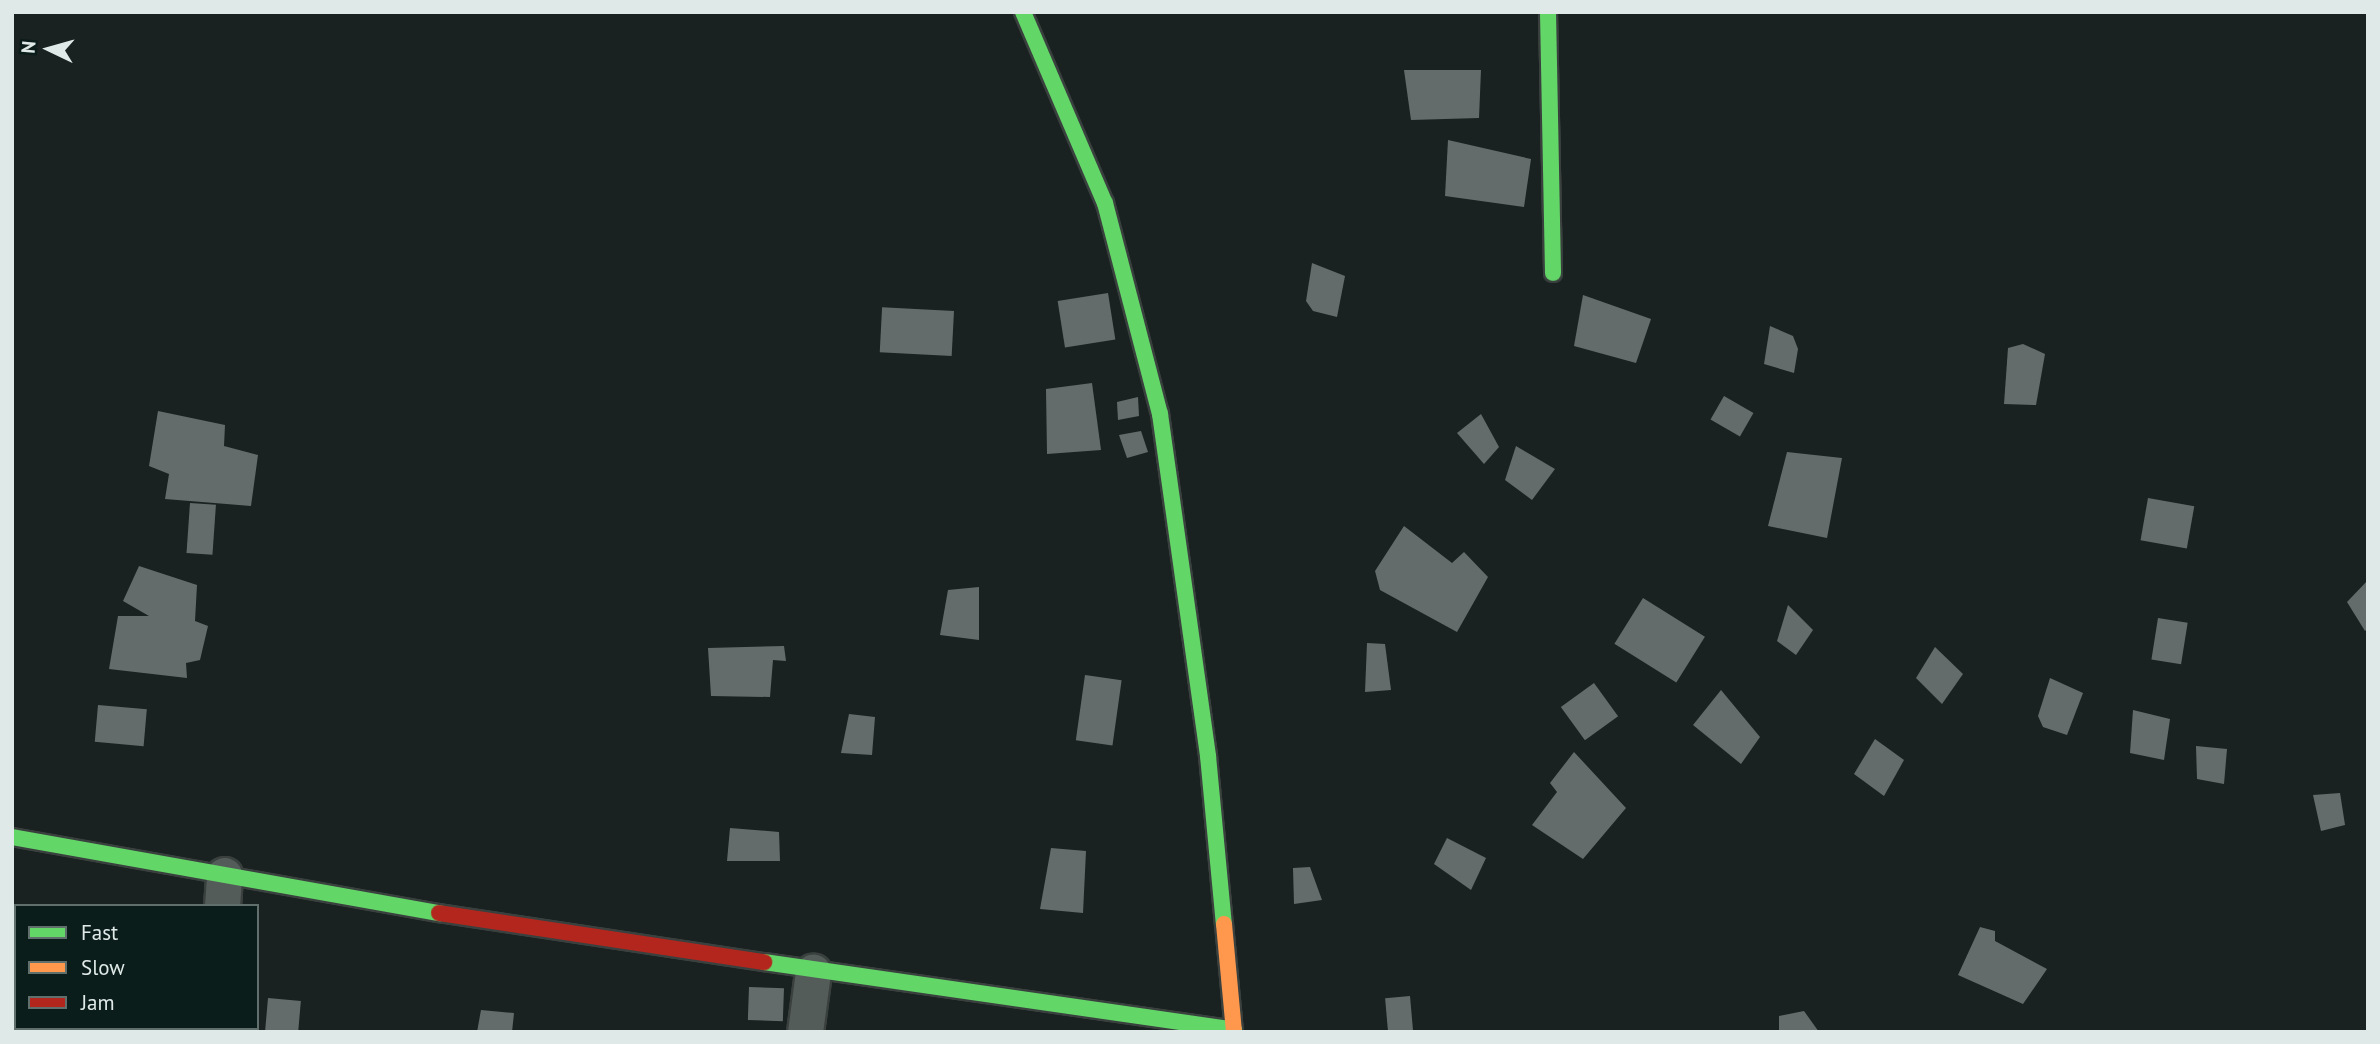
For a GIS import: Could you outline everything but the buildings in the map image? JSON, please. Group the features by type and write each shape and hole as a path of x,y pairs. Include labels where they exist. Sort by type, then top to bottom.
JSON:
{"street":[{"path":"12,837 223,890 1234,1031 1208,756 1160,414 1105,203 1023,12"},
{"path":"1548,12 1553,273"},
{"path":"806,1032 813,972"}],"traffic: fast":[{"path":"1023,12 1105,203 1160,414 1208,756 1224,924"},
{"path":"1548,12 1553,273"},
{"path":"12,837 439,913"},
{"path":"764,962 1234,1030"}],"traffic: slow":[{"path":"1224,924 1234,1032"}],"traffic: jam":[{"path":"439,913 764,962"}]}
